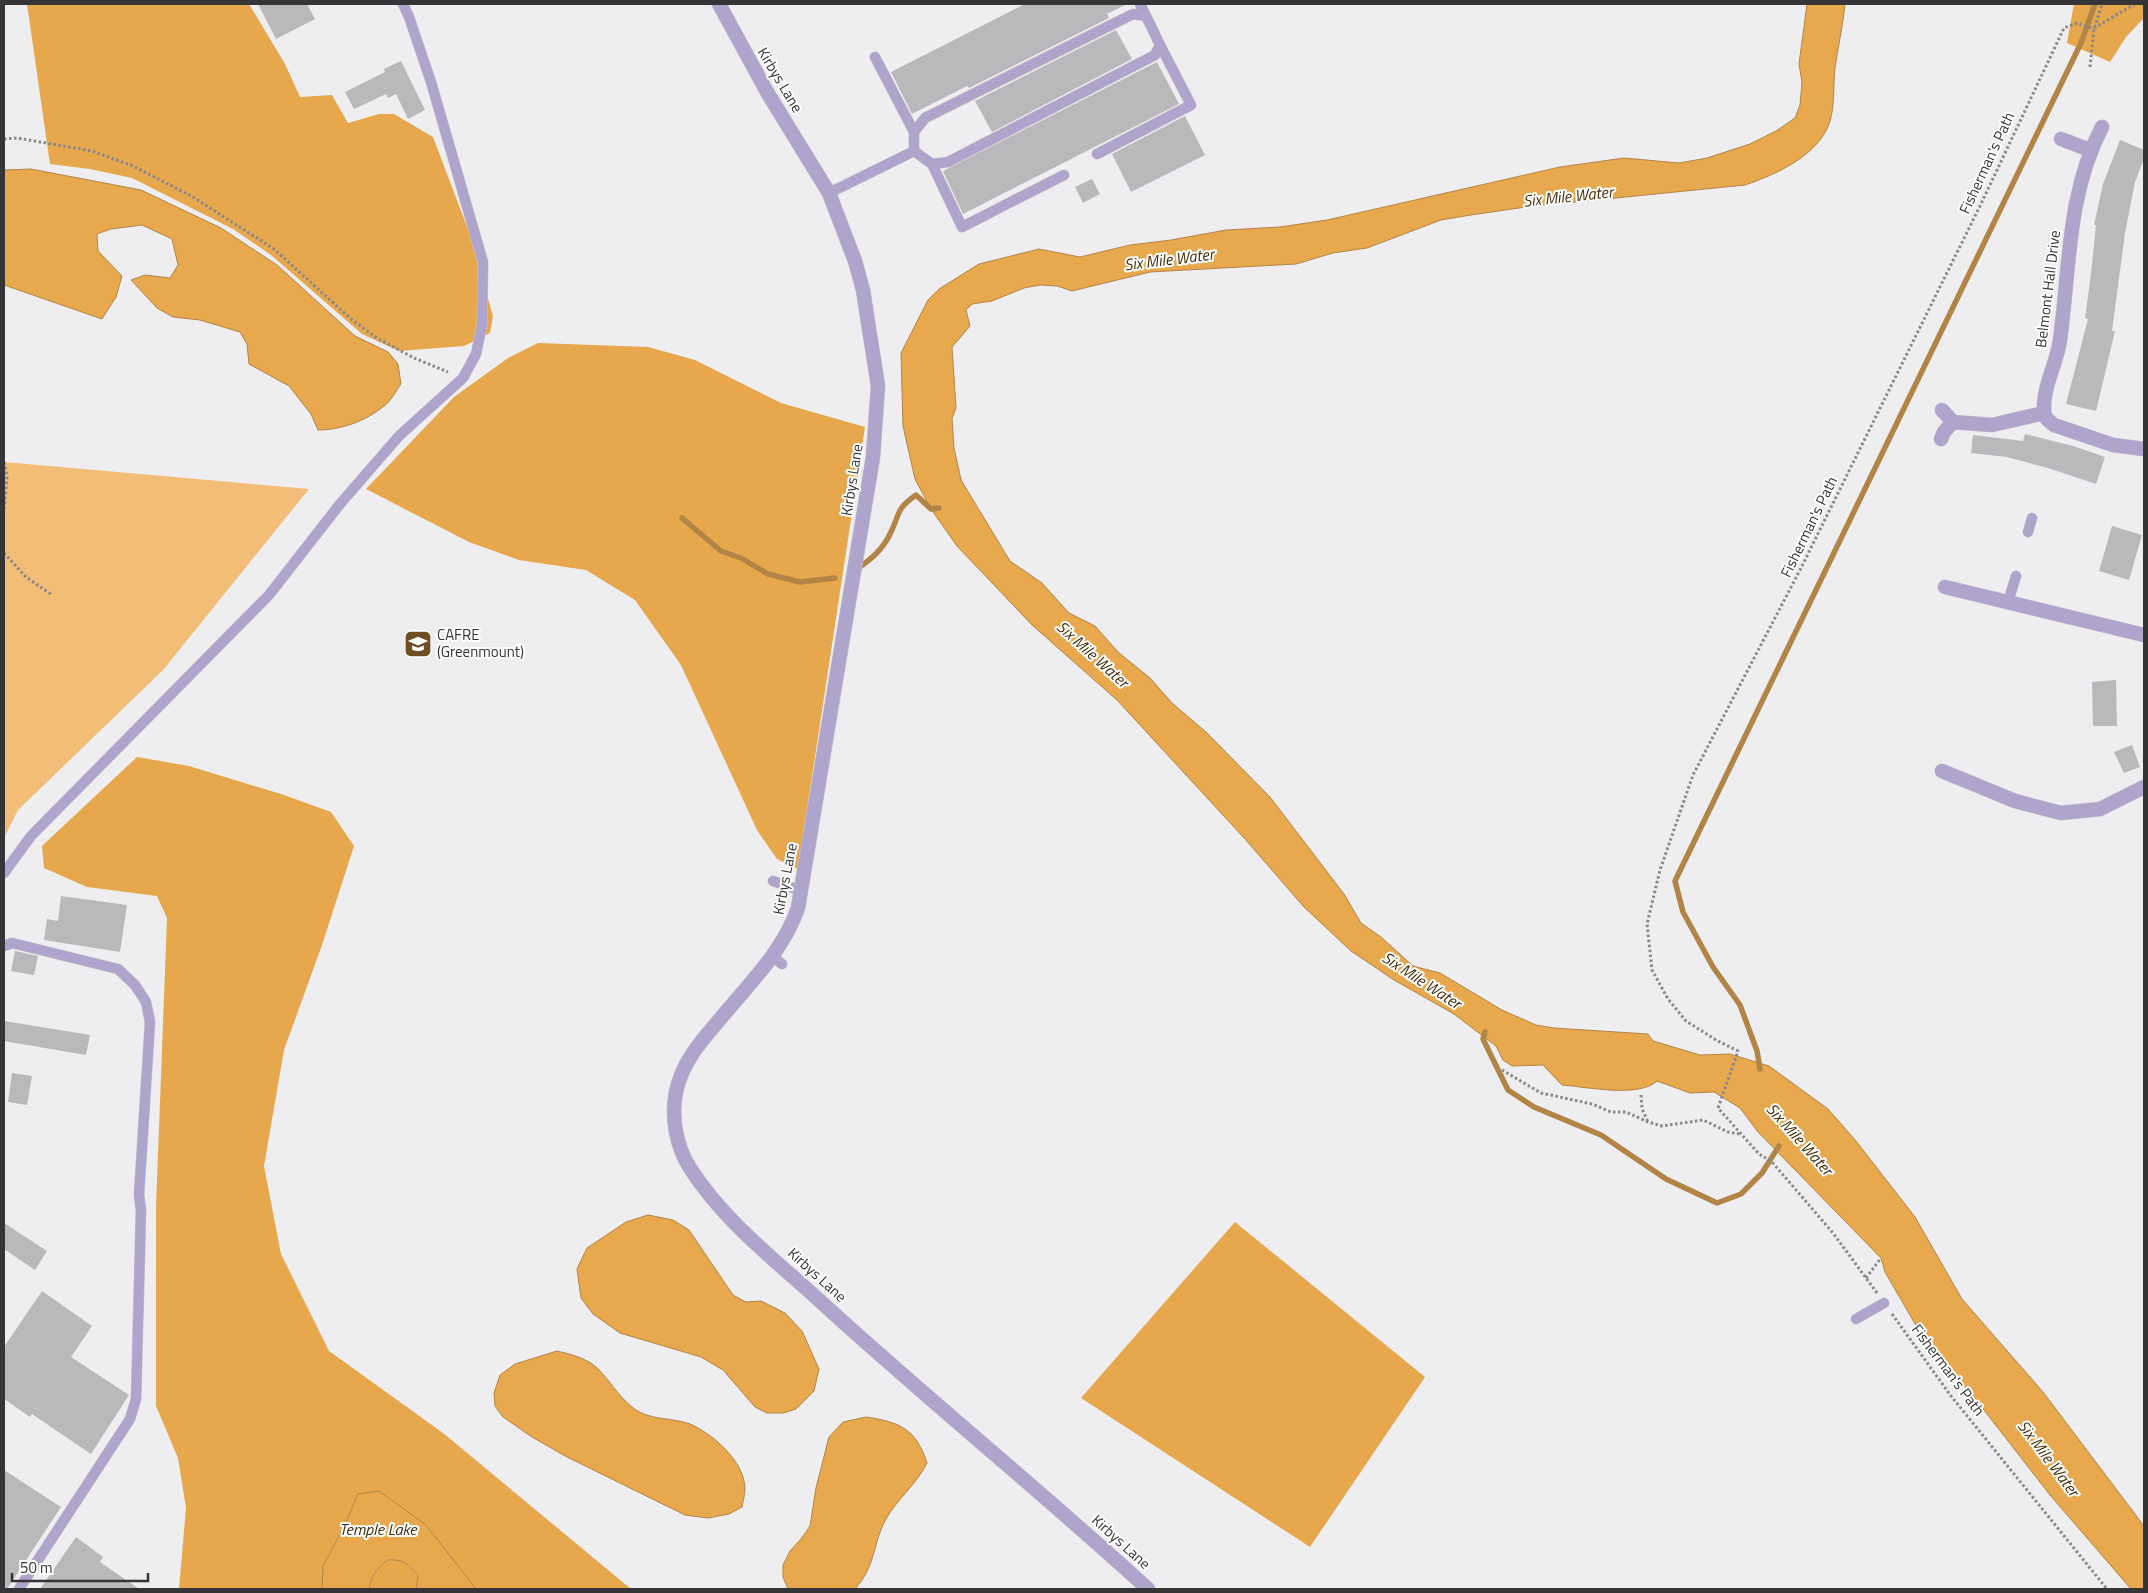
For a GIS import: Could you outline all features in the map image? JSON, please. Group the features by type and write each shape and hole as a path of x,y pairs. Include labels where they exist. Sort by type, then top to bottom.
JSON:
{"street":[{"name":"Kirbys Lane","path":"719,4 767,92 829,193 838,212 863,290 878,386 873,458 798,908 777,960 698,1044 681,1074 674,1110 676,1136 688,1166 708,1194 754,1240 881,1355 1042,1494 1148,1589"},
{"name":"Belmont Hall Drive","path":"2044,413 2045,399 2060,342 2071,229 2076,198 2090,150 2102,127"},
{"path":"2061,139 2090,150"},
{"path":"1942,410 1953,422 1992,425 2044,413 2054,426 2113,445 2144,449"},
{"path":"1941,439 1944,432 1953,422"},
{"path":"1945,587 2144,635"},
{"path":"1942,771 2015,800 2061,813 2100,809 2144,787"}],"lane":[{"path":"4,873 31,836 269,595 340,504 399,436 463,378 476,354 482,325 483,262 431,82 410,18 403,4"},
{"path":"1097,154 1191,105 1140,4"},
{"path":"914,132 925,118 1132,14 1146,16"},
{"path":"932,164 948,162 1155,55 1160,45"},
{"path":"875,57 914,132 914,150"},
{"path":"829,193 914,150"},
{"path":"914,150 932,164 962,227 1064,176"},
{"path":"2028,532 2032,518"},
{"path":"2008,602 2016,576"},
{"path":"773,881 801,891"},
{"path":"4,946 12,944 118,969 135,985 146,1002 150,1022 139,1195 141,1210 136,1399 130,1419 19,1589"},
{"path":"1856,1319 1884,1303"}],"path":[{"path":"2090,67 2092,28 2102,4"},
{"path":"2092,28 2135,4"},
{"name":"Fisherman's Path","path":"2092,28 2077,23 2064,28 1980,206 1800,570 1693,774 1660,870 1647,924 1652,970 1668,999 1686,1021 1716,1040 1738,1050 1718,1108 1759,1154 1772,1162 1833,1233 1951,1396 2107,1589"},
{"path":"4,139 17,138 92,151 133,166 184,192 274,249 351,319 377,338 414,358 463,378"},
{"path":"4,462 7,477 4,510"},
{"path":"4,552 26,577 52,595"},
{"path":"1502,1070 1541,1093 1592,1104 1611,1112 1626,1112 1662,1126 1703,1120 1728,1132 1740,1134"},
{"path":"1641,1094 1642,1109 1648,1122"},
{"path":"1866,1278 1881,1258"}],"shaded area":[{"path":"27,4 249,4 285,64 300,97 332,95 348,123 379,114 394,114 433,137 469,232 493,316 490,333 464,346 399,351 362,334 271,255 233,229 132,178 90,169 50,164"},
{"path":"2074,4 2144,4 2144,18 2126,37 2110,62 2067,43"},
{"path":"538,343 648,347 695,360 781,403 865,427 798,869 777,859 757,830 681,665 635,600 586,570 519,560 469,542 366,489 454,397 508,358"},
{"path":"4,462 309,489 163,670 18,810 4,838"},
{"path":"137,757 189,766 284,795 331,812 354,846 322,945 284,1050 264,1166 281,1254 329,1351 443,1433 631,1589 476,1589 426,1525 358,1494 343,1529 323,1566 322,1589 179,1589 186,1508 178,1458 156,1406 156,1207 167,918 157,896 87,887 44,868 42,846"},
{"path":"1235,1222 1425,1377 1310,1547 1081,1398"},
{"path":"400,1559 410,1566 418,1577 416,1589 369,1589 373,1577 387,1560"}],"water":[{"name":"Six Mile Water","path":"1807,4 1845,4 1835,68 1833,108 1825,133 1817,144 1807,154 1770,176 1745,185 1526,207 1441,220 1367,248 1333,253 1296,264 1150,272 1072,291 1057,286 1040,285 1024,288 992,301 972,304 966,310 970,326 952,347 956,408 952,418 954,448 961,480 1010,561 1042,583 1069,613 1095,626 1118,652 1150,678 1172,703 1206,732 1270,797 1344,894 1361,923 1381,937 1413,966 1440,973 1502,1010 1536,1025 1554,1028 1648,1034 1653,1041 1700,1055 1730,1054 1769,1066 1828,1109 1856,1141 1915,1217 1962,1299 2043,1392 2144,1526 2144,1589 2131,1589 2050,1495 1973,1396 1925,1341 1885,1272 1881,1258 1758,1132 1740,1108 1714,1092 1690,1093 1657,1081 1649,1086 1638,1089 1598,1089 1562,1085 1543,1065 1512,1066 1503,1060 1496,1046 1454,1014 1394,980 1351,951 1304,907 1245,839 1117,700 1032,625 957,546 931,509 915,479 903,426 901,353 928,300 939,289 979,264 1039,249 1080,257 1130,245 1226,230 1280,227 1327,220 1560,167 1624,158 1679,163 1707,158 1750,144 1776,131 1795,118 1800,105 1802,82 1799,64"},
{"path":"31,169 141,190 221,228 277,265 355,336 388,352 398,364 401,384 387,404 369,416 344,426 318,430 311,414 289,386 249,364 247,344 240,332 200,320 173,317 157,308 131,280 145,275 170,278 178,265 172,239 142,225 111,229 97,234 98,251 122,276 116,297 102,319 4,285 4,170"},
{"path":"648,1215 673,1220 689,1230 733,1295 746,1302 761,1301 785,1313 802,1331 819,1369 814,1391 796,1409 783,1413 767,1413 755,1407 723,1370 701,1357 620,1333 593,1314 581,1298 577,1269 587,1248 626,1222"},
{"path":"557,1351 588,1361 601,1372 627,1403 646,1415 690,1424 708,1434 726,1450 739,1468 745,1488 742,1507 729,1514 708,1518 685,1515 567,1457 532,1437 503,1417 495,1406 494,1393 500,1375 515,1364"},
{"path":"866,1417 888,1422 905,1429 918,1442 927,1463 918,1478 886,1519 871,1563 855,1589 788,1589 783,1577 783,1565 790,1551 810,1526 816,1488 829,1437 843,1422"},
{"name":"Temple Lake","path":"379,1491 426,1525 476,1589 416,1589 418,1576 408,1565 398,1560 387,1560 373,1577 369,1589 322,1589 323,1566 343,1529 358,1494"}],"building":[{"path":"258,4 307,4 315,19 276,39"},
{"path":"1025,4 1127,4 1107,14 1109,18 969,88 967,86 912,114 891,72"},
{"path":"1116,30 1132,59 992,132 975,101"},
{"path":"401,61 425,110 408,119 396,94 388,98 386,94 354,109 345,92 385,72 384,69"},
{"path":"1157,62 1179,104 963,214 943,171"},
{"path":"1185,116 1205,155 1131,192 1112,154"},
{"path":"2120,140 2144,150 2144,159 2135,182 2125,233 2112,331 2115,331 2096,411 2066,404 2088,319 2085,318 2096,225 2094,225 2103,184"},
{"path":"1092,179 1100,194 1083,203 1075,187"},
{"path":"2025,434 2073,446 2105,457 2096,484 2007,457 1971,453 1973,435 2023,441"},
{"path":"2112,526 2142,535 2129,580 2099,571"},
{"path":"2116,680 2117,726 2093,726 2092,682"},
{"path":"2132,745 2140,767 2124,773 2114,752"},
{"path":"61,896 127,905 120,952 44,940 47,919 58,921"},
{"path":"15,951 38,956 34,975 11,971"},
{"path":"4,1021 90,1035 86,1055 4,1041"},
{"path":"12,1073 32,1076 27,1105 8,1102"},
{"path":"4,1223 47,1251 35,1270 4,1249"},
{"path":"42,1291 92,1326 71,1357 129,1395 91,1454 32,1414 30,1417 4,1399 4,1347"},
{"path":"4,1470 61,1507 7,1589 4,1589"},
{"path":"76,1537 103,1557 100,1562 139,1589 40,1589"}],"waterway":[{"path":"1760,1069 1757,1051 1740,1005 1713,967 1683,912 1675,881 2081,43 2095,4"},
{"path":"858,568 880,549 890,534 901,508 909,500 916,495 931,509 939,508"},
{"path":"682,518 721,551 741,558 768,574 800,582 835,578"},
{"path":"1485,1032 1483,1039 1508,1090 1534,1107 1601,1135 1666,1179 1717,1203 1741,1194 1762,1173 1779,1146"}],"place":[{"name":"CAFRE (Greenmount)","path":"418,644"}]}
